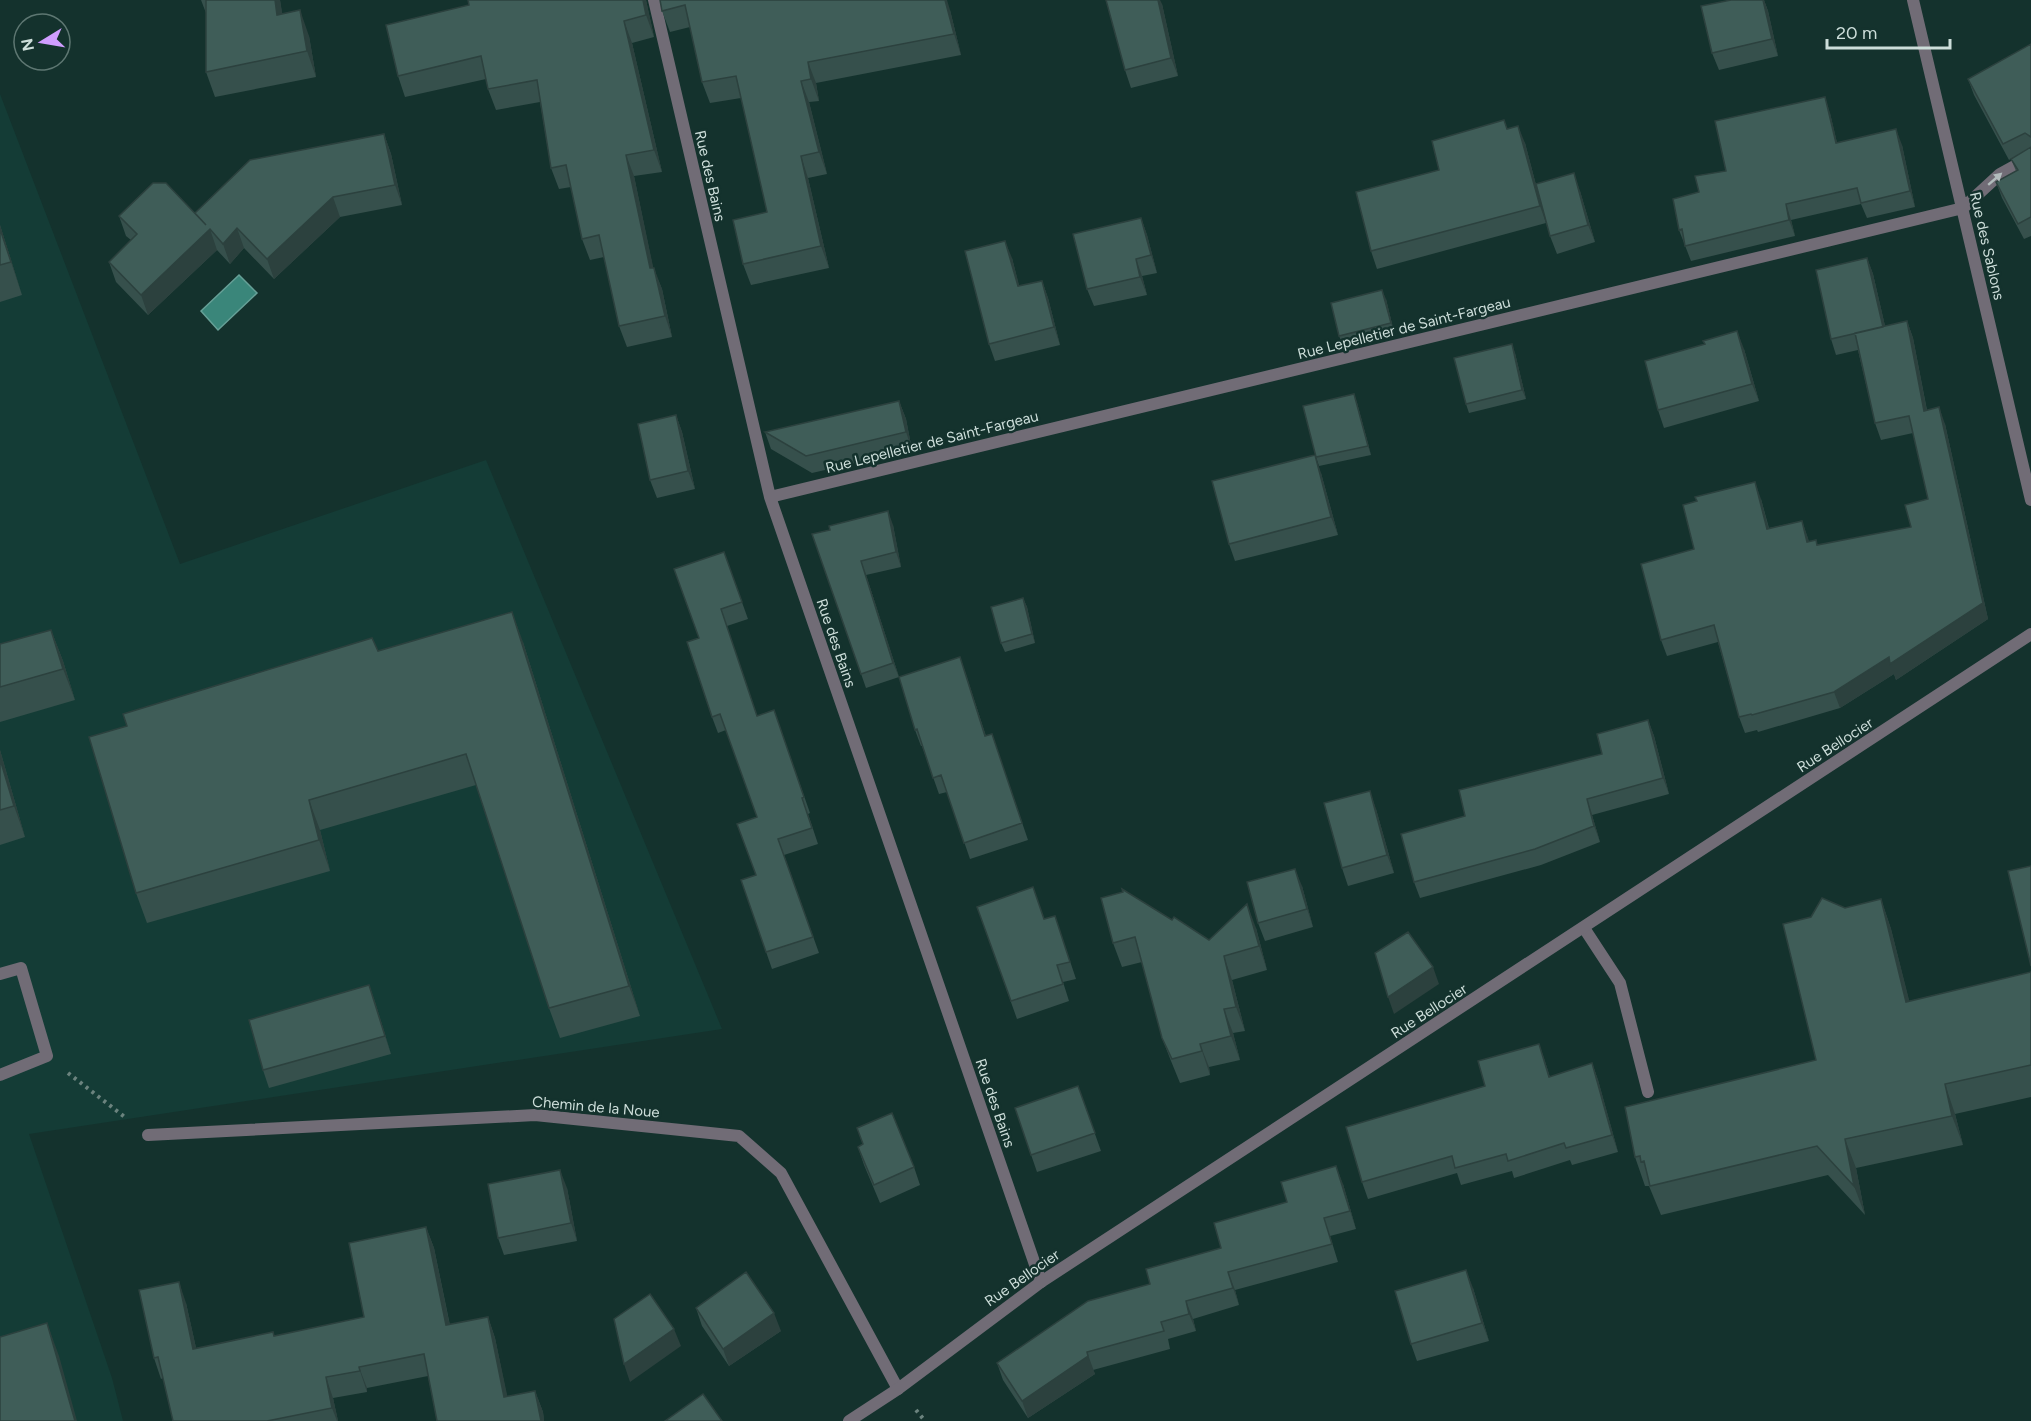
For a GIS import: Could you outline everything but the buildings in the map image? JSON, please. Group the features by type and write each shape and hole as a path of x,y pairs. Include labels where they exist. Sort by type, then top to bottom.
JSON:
{"street":[{"name":"Rue des Bains","path":"654,0 770,497 1041,1282"},
{"name":"Rue des Sablons","path":"1913,0 2031,500"},
{"name":"Rue Lepelletier de Saint-Fargeau","path":"770,497 1963,208 2000,174 2031,157"},
{"name":"Rue Bellocier","path":"849,1421 898,1389 1041,1282 2031,634"},
{"path":"1584,928 1620,983 1648,1092"},
{"path":"0,974 21,968 47,1056 0,1075"},
{"name":"Chemin de la Noue","path":"148,1135 534,1115 739,1136 781,1173 898,1389"}],"path":[{"path":"85,1086 148,1135"}],"shaded area":[{"path":"0,94 180,564 486,460 722,1029 29,1134 112,1378 123,1421 0,1421"},
{"path":"239,275 257,293 218,330 201,311"}]}
